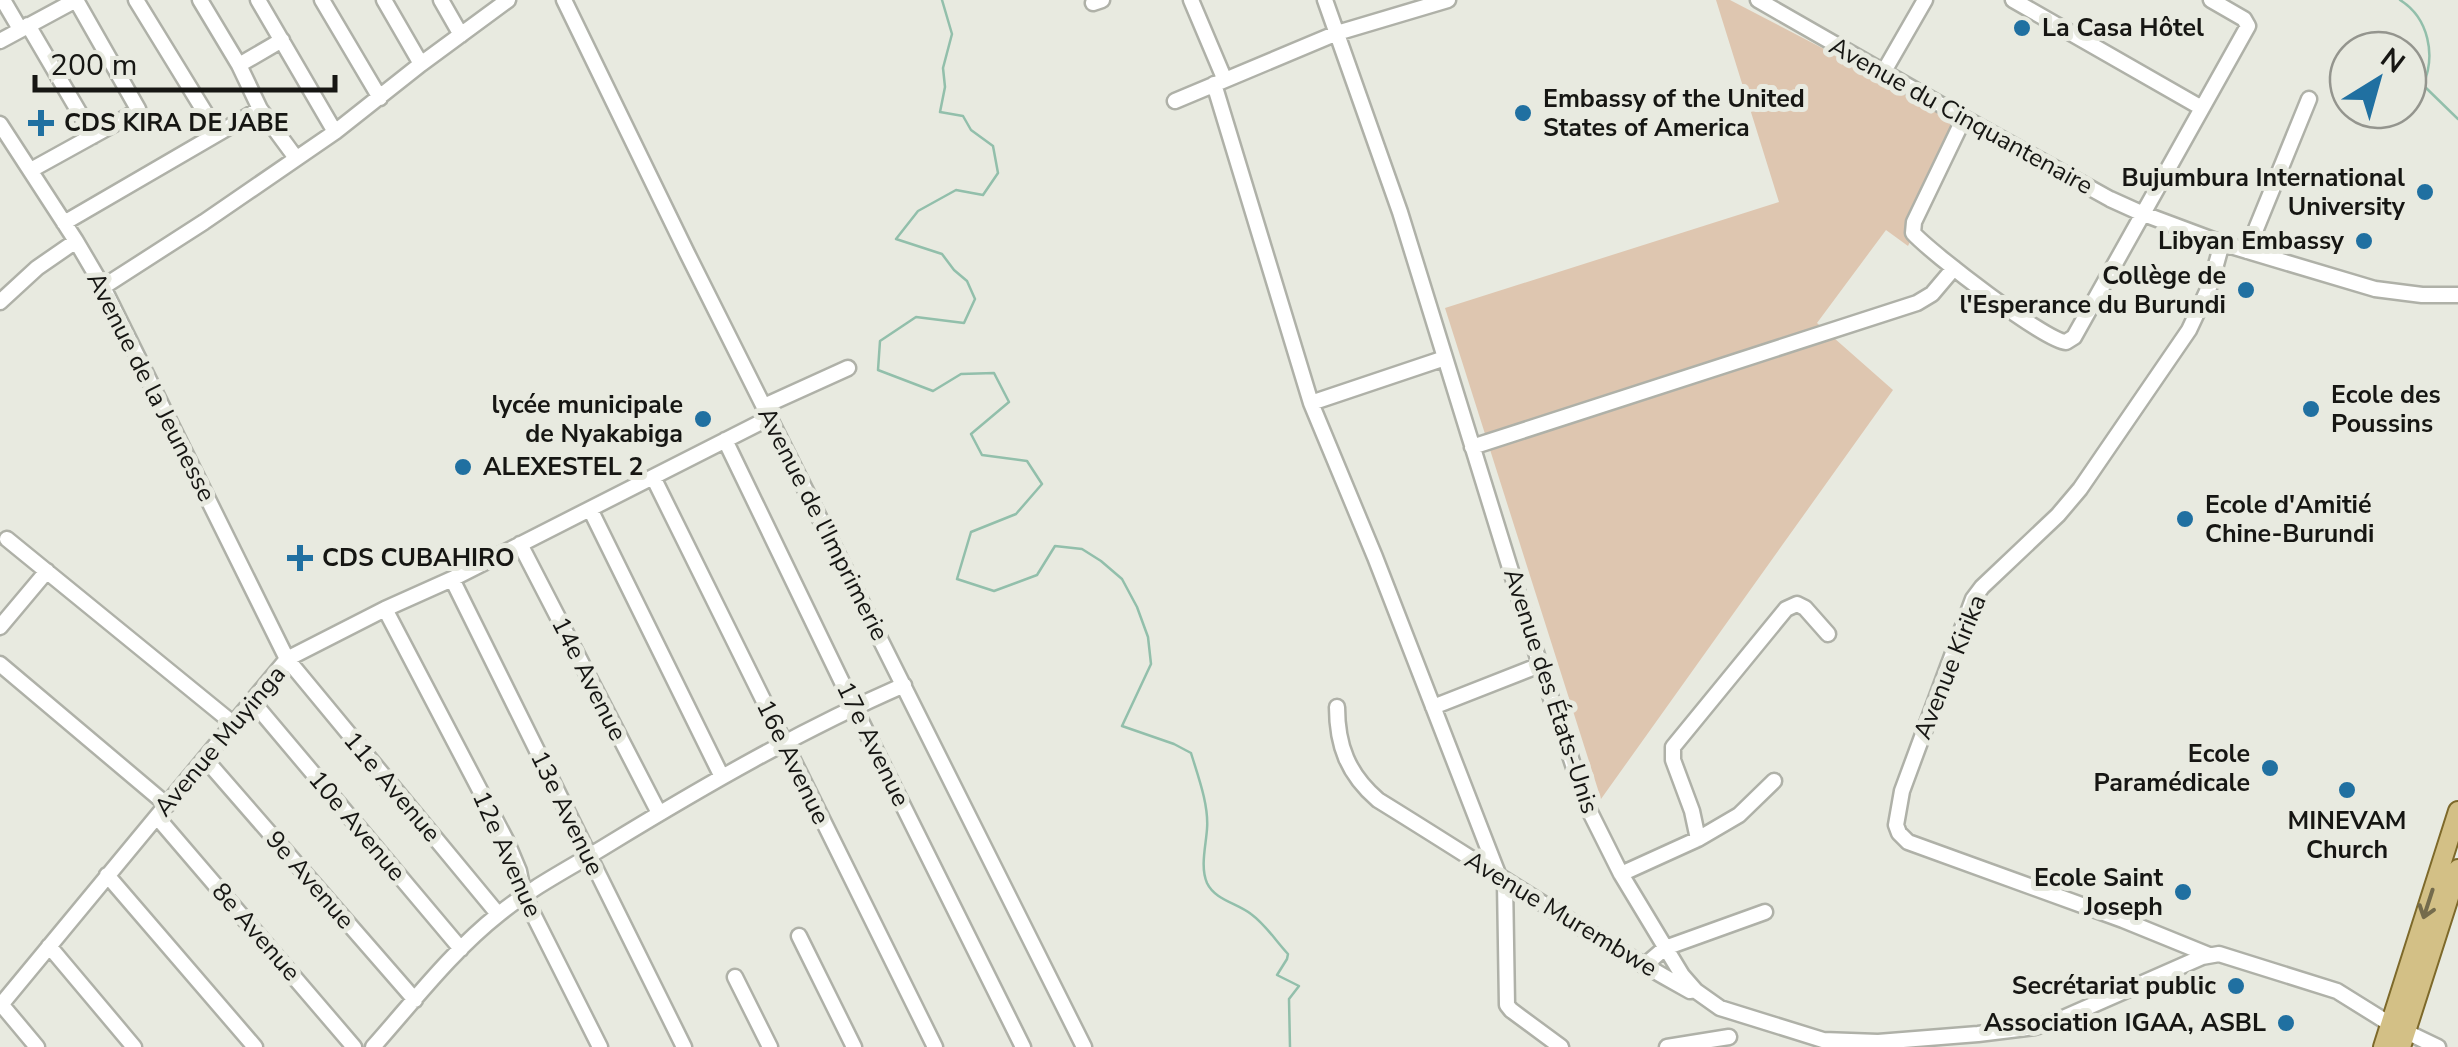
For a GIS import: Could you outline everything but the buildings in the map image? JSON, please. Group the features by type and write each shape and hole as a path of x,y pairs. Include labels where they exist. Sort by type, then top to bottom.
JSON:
{"main road":[{"path":"2399,1034 2458,811"},
{"path":"2383,1047 2399,1034 2458,869"}],"street":[{"path":"4,0 93,136"},
{"path":"0,41 76,0 138,106 136,112 30,170"},
{"path":"136,0 217,132"},
{"path":"200,0 260,109 296,158"},
{"path":"258,0 335,132"},
{"path":"322,0 380,98"},
{"path":"384,0 420,64"},
{"path":"440,0 461,35"},
{"path":"103,287 335,132 508,0"},
{"name":"Avenue de l'Imprimerie","path":"564,0 1084,1047"},
{"path":"1192,0 1219,81 1311,404 1503,880 1507,1005 1560,1047"},
{"name":"Avenue des États-Unis","path":"1325,0 1400,212 1586,804 1621,874 1690,985 1726,1010 1827,1041 1878,1042 1978,1034 2056,1021 2208,955"},
{"path":"1175,100 1337,32 1448,0"},
{"name":"Avenue du Cinquantenaire","path":"1758,0 1883,73 2141,213 2222,243 2378,290 2458,295"},
{"path":"1883,73 1925,0"},
{"path":"2013,0 2200,107"},
{"path":"1964,118 1919,211 1912,230 1914,236 2053,340 2066,342 2074,337 2248,24 2211,0"},
{"path":"238,65 282,40"},
{"path":"2247,250 2310,99"},
{"path":"64,223 260,109"},
{"name":"Avenue de la Jeunesse","path":"0,124 103,287 287,660"},
{"path":"0,301 76,240"},
{"name":"Avenue Kirika","path":"2208,955 1908,842 1899,834 1896,824 1912,760 1973,599 2080,488 2188,330 2211,283 2222,243"},
{"path":"1472,447 1921,302 1954,268"},
{"path":"1311,404 1446,358"},
{"name":"Avenue Muyinga","path":"0,1005 287,660 726,440 767,412 848,368"},
{"name":"17e Avenue","path":"726,440 1023,1047"},
{"name":"16e Avenue","path":"653,477 935,1047"},
{"path":"590,508 722,777"},
{"path":"7,539 234,726"},
{"name":"14e Avenue","path":"520,544 659,814"},
{"path":"0,627 47,571"},
{"name":"13e Avenue","path":"452,579 684,1047"},
{"path":"1698,839 1673,760 1676,742 1788,607 1797,604 1805,608 1828,634"},
{"name":"12e Avenue","path":"386,610 506,840 524,896 600,1047"},
{"name":"11e Avenue","path":"287,660 498,914"},
{"path":"0,664 167,805"},
{"path":"1433,707 1540,665"},
{"path":"373,1047 461,949 524,896 783,742 904,685"},
{"name":"10e Avenue","path":"253,702 461,949"},
{"name":"Avenue Murembwe","path":"1337,707 1337,734 1342,750 1360,784 1378,800 1644,966 1708,1000"},
{"name":"9e Avenue","path":"206,760 415,1000"},
{"path":"1621,874 1698,839 1739,815 1774,780"},
{"name":"8e Avenue","path":"157,818 354,1047"},
{"path":"107,875 255,1047"},
{"path":"1644,966 1664,948 1764,912"},
{"path":"799,936 854,1047"},
{"path":"49,946 134,1047"},
{"path":"2208,955 2219,954 2337,991 2399,1034 2438,1047"},
{"path":"735,977 770,1047"},
{"path":"0,1005 36,1047"},
{"path":"1667,1047 1729,1042 1726,1010"}],"shaded area":[{"path":"1716,0 1730,0 1966,123 1908,246 1886,230 1817,323 1893,390 1601,799 1445,308 1779,202"}],"waterway":[{"path":"942,0 952,34 943,68 945,87 940,112 963,116 971,130 993,146 998,173 983,195 956,190 918,211 896,239 942,254 967,281 975,299 964,323 916,317 880,341 878,370 933,391 961,374 994,373 1009,402 971,434 982,455 1027,461 1042,484 1016,514 971,532 957,579 994,591 1037,575 1055,546 1082,549 1122,579 1148,637 1151,664 1122,726 1191,753 1206,810 1207,883 1215,893 1266,928 1288,954 1277,975 1299,986 1289,999 1290,1047"},
{"path":"2400,0 2418,17 2427,38 2429,62 2423,85 2458,119"}],"place":[{"name":"La Casa Hôtel","path":"2022,28"},
{"name":"Embassy of the United States of America","path":"1523,113"},
{"name":"CDS KIRA DE JABE","path":"41,123"},
{"name":"Bujumbura International University","path":"2425,192"},
{"name":"Libyan Embassy","path":"2364,241"},
{"name":"Collège de l'Esperance du Burundi","path":"2246,290"},
{"name":"Ecole des Poussins","path":"2311,409"},
{"name":"lycée municipale de Nyakabiga","path":"703,419"},
{"name":"ALEXESTEL 2","path":"463,467"},
{"name":"Ecole d'Amitié Chine-Burundi","path":"2185,519"},
{"name":"CDS CUBAHIRO","path":"300,558"},
{"name":"Ecole Paramédicale","path":"2270,768"},
{"name":"MINEVAM Church","path":"2347,790"},
{"name":"Ecole Saint Joseph","path":"2183,892"},
{"name":"Secrétariat public","path":"2236,986"},
{"name":"Association IGAA, ASBL","path":"2286,1023"}]}
